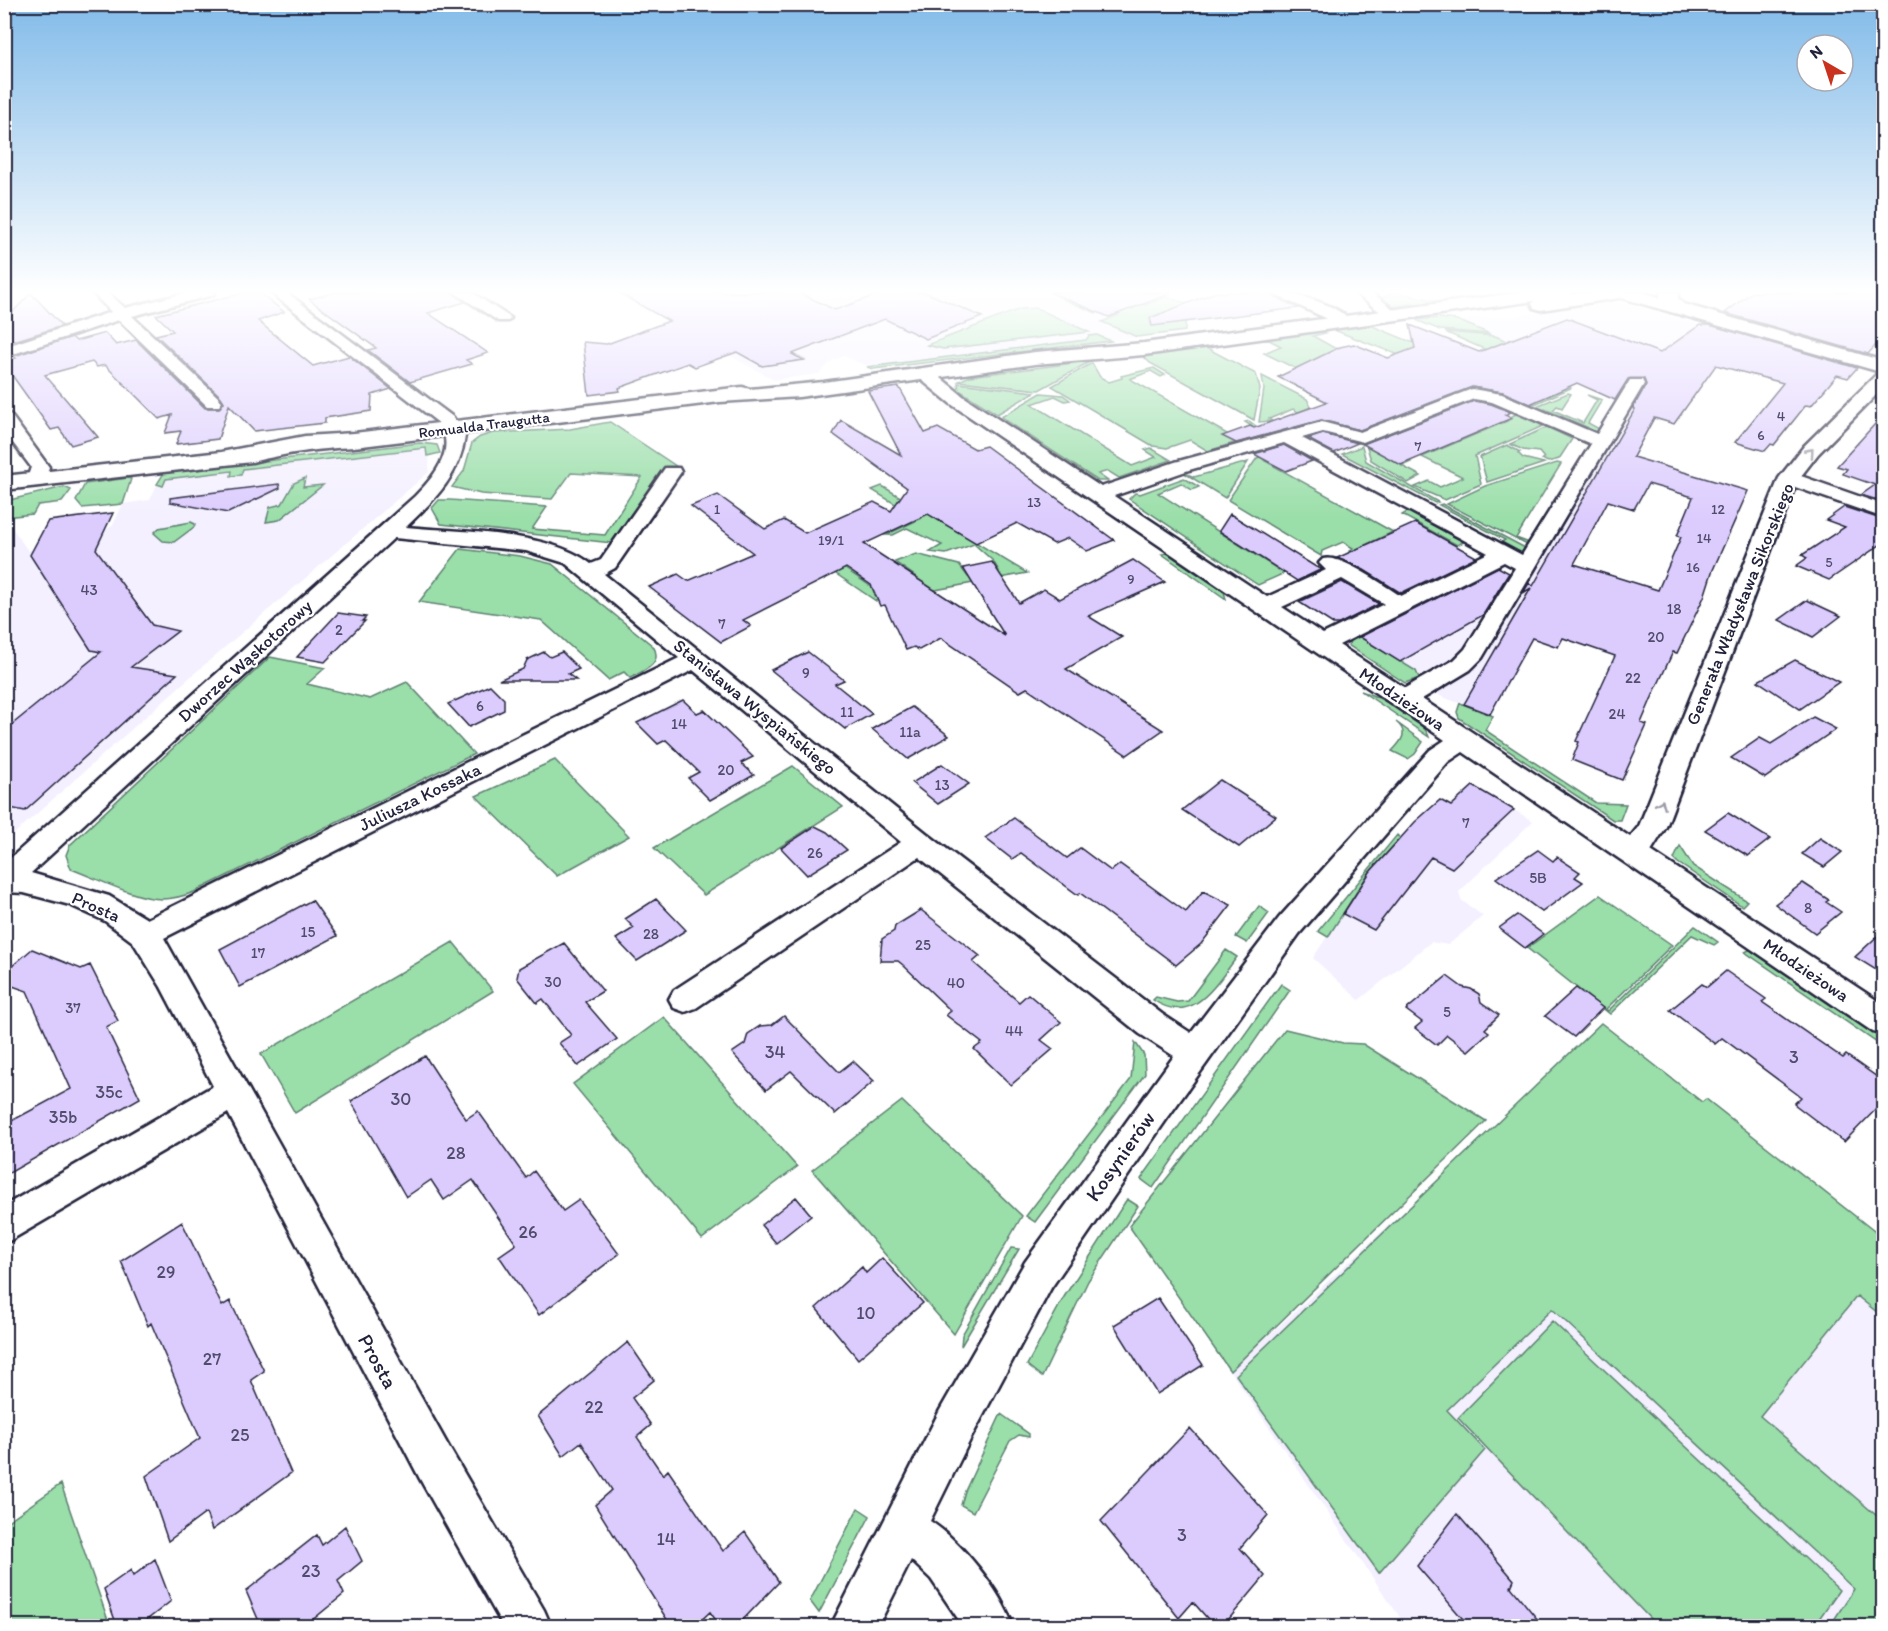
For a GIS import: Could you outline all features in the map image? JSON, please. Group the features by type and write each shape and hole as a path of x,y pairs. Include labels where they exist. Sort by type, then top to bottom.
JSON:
{"street":[{"path":"178,368 213,402"},
{"path":"378,368 435,411 452,428"},
{"name":"Romualda Traugutta","path":"4,483 229,456 303,451 354,440 722,396 785,392 965,368"},
{"name":"Młodzieżowa","path":"924,373 949,395 1884,1022"},
{"name":"Generała Władysława Sikorskiego","path":"1630,852 1644,841 1652,827 1789,478 1810,450 1884,377"},
{"path":"1403,700 1462,665 1474,653 1636,384"},
{"path":"1098,495 1174,468 1326,427 1349,436 1363,437 1472,394 1496,398 1600,442"},
{"path":"4,418 40,466 37,479"},
{"name":"Dworzec Wąskotorowy","path":"6,880 435,487 448,470 456,444 456,436 452,428"},
{"path":"1286,437 1501,555 1527,566"},
{"path":"588,573 608,564 672,472"},
{"path":"1789,478 1884,512"},
{"name":"Stanisława Wyspiańskiego","path":"389,531 530,545 572,559 920,843 1151,1024 1195,1053"},
{"path":"1320,645 1501,555"},
{"path":"1265,607 1337,566 1401,605"},
{"name":"Juliusza Kossaka","path":"144,934 696,659"},
{"name":"Kosynierów","path":"854,1626 955,1425 1038,1275 1090,1198 1195,1053 1312,898 1439,756 1463,740"},
{"path":"685,999 920,843"},
{"name":"Prosta","path":"6,880 45,885 116,912 144,934 172,978 232,1093 429,1454 528,1626"},
{"path":"4,1226 232,1093"},
{"path":"902,1529 930,1547 947,1563 990,1626"}],"shaded area":[{"path":"752,368 825,368 819,374 774,380"},
{"path":"1581,368 1675,368 1667,381 1627,381"},
{"path":"1642,384 1668,391 1491,715 1440,696 1418,673 1357,636 1336,627 1292,599 1344,575 1359,583 1420,553 1463,578 1492,563 1526,581"},
{"path":"430,446 429,472 189,678 5,842 5,517 28,551 98,536 113,525 123,504 150,500 160,478"},
{"path":"1473,786 1533,821 1459,892 1461,900 1483,916 1448,945 1431,942 1359,1000 1313,958 1367,875 1388,849 1440,800 1451,806"},
{"path":"1499,1124 1883,1252 1883,1626 1406,1626 1230,1371"}],"green space":[{"path":"1034,368 1078,368 1039,390 959,381 970,376"},
{"path":"1083,368 1095,368 1100,377 1109,382 1122,378 1121,376 1154,368 1165,375 1161,377 1151,371 1130,379 1234,438 1256,429 1245,422 1249,421 1266,433 1208,451 1190,440 1167,448 1153,446 1052,386"},
{"path":"1159,368 1245,368 1256,374 1260,389 1254,420"},
{"path":"1294,368 1419,368 1453,376 1433,368 1482,368 1548,396 1569,386 1571,388 1535,404 1479,379 1421,402 1429,406 1414,404 1370,422 1374,428 1372,429 1341,414 1377,409"},
{"path":"1262,376 1307,399 1311,407 1298,412 1293,409 1269,419 1272,421 1259,422 1264,389"},
{"path":"958,383 1035,392 997,414 959,390"},
{"path":"1041,393 1063,395 1070,400 1065,401 1055,396 1032,404 1132,466 1156,457 1145,450 1151,448 1171,460 1119,478 1108,471 1098,474 1108,481 1098,481 1001,417"},
{"path":"1568,393 1571,394 1562,408 1557,406 1553,410 1583,423 1597,400 1587,395 1602,400 1588,423 1601,430 1598,435 1579,432 1587,427 1545,409 1536,413 1529,409"},
{"path":"1518,413 1543,426 1475,456 1481,484 1445,500 1415,487 1429,481 1440,487 1463,477 1422,457 1512,419 1510,417"},
{"path":"610,422 682,470 666,469 612,543 441,524 432,508 439,500 547,507 532,529 605,535 642,477 571,473 552,499 481,494 452,487 464,471 472,443 480,437 493,433 570,429"},
{"path":"1547,427 1572,439 1559,459 1548,462 1542,459 1544,458 1539,452 1523,450 1510,444"},
{"path":"420,443 437,445 440,453 427,456 426,448 243,469 241,475 231,476 232,471 166,479 163,486 157,484 164,473"},
{"path":"1366,444 1386,448 1411,462 1402,466 1421,476 1408,483 1371,460"},
{"path":"1286,445 1304,456 1265,461 1393,532 1348,553 1353,548 1343,542 1322,551 1321,556 1228,500 1257,458 1283,450 1280,447"},
{"path":"1507,445 1520,452 1518,453 1523,458 1544,463 1487,482 1480,457"},
{"path":"1362,446 1366,461 1438,502 1435,503 1342,454"},
{"path":"1248,462 1225,498 1181,471 1194,477"},
{"path":"1557,463 1561,464 1516,538 1532,544 1531,547 1447,504 1485,486"},
{"path":"305,478 303,487 323,485 279,520 266,522 270,507 282,504 294,483"},
{"path":"1184,478 1199,487 1192,490 1181,483 1158,493 1282,572 1309,562 1258,585 1129,499 1135,493 1140,494"},
{"path":"131,479 123,504 82,508 76,501 85,484"},
{"path":"882,486 1027,573 876,601 767,527 797,536 882,594 916,577 895,562 916,554 959,565 968,577 999,571 993,561 974,544 946,554 930,552 942,545 907,528 893,535 882,535 877,527 888,534 920,519 872,490"},
{"path":"64,487 71,490 62,502 38,505 33,514 5,517 5,501"},
{"path":"1442,504 1529,550 1522,556 1495,546 1505,540 1439,505"},
{"path":"1407,512 1464,542 1457,545 1402,515"},
{"path":"191,522 195,524 194,527 174,542 163,541 154,533 159,528"},
{"path":"460,549 520,556 552,564 653,646 656,652 654,662 630,678 624,672 608,680 541,620 419,602"},
{"path":"1168,553 1224,592 1226,599 1162,554"},
{"path":"1357,635 1416,671 1419,678 1405,683 1348,645"},
{"path":"270,657 325,668 307,684 370,699 407,682 474,754 182,896 162,899 140,896 71,869 66,855 70,845"},
{"path":"1361,691 1389,703 1410,716 1429,737"},
{"path":"1460,703 1493,716 1485,730 1596,803 1626,804 1620,820 1613,820 1459,718 1457,712"},
{"path":"1396,722 1423,742 1415,754 1408,759 1392,751 1403,737 1402,729"},
{"path":"555,760 629,836 557,876 476,796"},
{"path":"793,766 843,807 704,895 654,848"},
{"path":"1397,835 1400,838 1368,874 1328,937 1318,931"},
{"path":"1680,846 1693,866 1747,901 1742,906 1678,863 1674,859"},
{"path":"1600,895 1672,945 1606,1009 1608,1011 1695,926 1718,942 1714,945 1692,935 1610,1014 1527,948"},
{"path":"1259,906 1269,913 1247,943 1236,937"},
{"path":"453,942 493,991 295,1113 261,1054"},
{"path":"1226,950 1237,957 1202,999 1191,1006 1180,1009 1167,1007 1153,1000 1156,997 1177,1002 1188,1001"},
{"path":"1754,950 1883,1037 1883,1047 1745,952"},
{"path":"1281,984 1290,990 1153,1188 1141,1179"},
{"path":"664,1017 797,1167 702,1239 573,1084"},
{"path":"1601,1023 1702,1102 1706,1099 1883,1238 1883,1317 1857,1296 1760,1416 1883,1521 1883,1626 1830,1626 1854,1589 1552,1309 1447,1410 1485,1450 1379,1573 1236,1375"},
{"path":"1285,1029 1343,1043 1363,1044 1486,1121 1230,1371 1129,1226"},
{"path":"1135,1042 1144,1055 1145,1074 1035,1222 1026,1216 1131,1079"},
{"path":"902,1101 1022,1216 954,1334 812,1170"},
{"path":"1127,1199 1138,1206 1088,1281 1042,1377 1027,1365 1064,1297"},
{"path":"1011,1248 1019,1249 961,1346 962,1335"},
{"path":"1552,1321 1839,1590 1814,1626 1657,1626 1458,1418"},
{"path":"1001,1414 1029,1434 1029,1437 1019,1435 1010,1441 973,1512 961,1505 965,1491"},
{"path":"61,1484 110,1626 5,1626 5,1523"},
{"path":"858,1508 870,1516 819,1613 810,1601"}],"building":[{"path":"7,368 70,368 45,375 98,437 71,445 59,428 51,430"},
{"path":"108,368 165,368 205,408 219,408 224,402 191,368 364,368 391,389 372,395 371,411 325,418 325,423 254,431 229,405 218,439 176,444 181,431 165,433 172,415 159,419"},
{"path":"392,368 458,368 410,382"},
{"path":"586,368 674,368 619,388 620,391 589,395"},
{"path":"1296,368 1714,368 1674,424 1654,418 1633,457 1748,491 1712,572 1704,597 1677,653 1673,652 1653,695 1641,723 1647,725 1622,780 1572,760 1579,742 1576,741 1615,656 1563,638 1558,647 1532,638 1490,714 1464,704 1531,588 1523,593 1529,583 1533,586 1635,409 1633,408 1646,385 1644,379 1628,379 1615,400 1577,383 1530,404 1503,392 1472,387 1360,430 1321,420 1236,443 1222,436 1250,426 1254,428 1327,402 1278,377","holes":["1648,484 1693,497 1677,536 1681,537 1658,590 1574,564 1608,501 1634,509"]},
{"path":"1728,368 1857,368 1848,378 1837,375 1811,406 1806,405 1774,445 1771,444 1765,451 1735,442 1783,383"},
{"path":"899,387 925,433 938,428 975,449 986,446 1114,540 1087,551 1068,538 1054,544 1017,523 976,543 928,514 864,544 1005,636 963,568 992,562 1019,603 1044,589 1060,599 1133,560 1165,582 1088,616 1122,637 1066,669 1163,730 1127,755 1027,688 1020,692 941,638 919,650 914,647 906,650 885,605 880,606 871,585 846,568 743,620 751,626 721,642 649,587 678,574 688,581 753,553 691,506 718,495 765,529 784,520 805,533 874,502 891,511 907,488 833,434 841,420 901,455 868,391"},
{"path":"1474,401 1491,404 1511,412 1505,415 1512,418 1401,465 1363,444"},
{"path":"1884,414 1884,502 1861,495 1875,485 1843,474 1847,469 1837,466"},
{"path":"1323,434 1358,443 1334,453 1308,439"},
{"path":"1284,445 1312,461 1286,471 1254,454"},
{"path":"279,484 280,488 228,513 170,502 170,498"},
{"path":"1844,507 1884,520 1884,542 1829,580 1796,566 1807,558 1802,555 1845,527 1826,520"},
{"path":"113,513 96,549 152,625 178,631 131,667 177,674 25,811 4,807 4,731 101,652 91,650 30,555 48,521"},
{"path":"1230,514 1322,569 1297,581 1219,531"},
{"path":"1415,523 1476,557 1401,593 1364,570 1337,558"},
{"path":"1498,567 1509,573 1483,615 1400,662 1360,637"},
{"path":"1342,582 1379,604 1339,624 1333,624 1299,602"},
{"path":"1807,600 1841,616 1813,637 1779,620"},
{"path":"338,613 366,617 362,621 365,621 325,662 297,657"},
{"path":"544,652 550,657 562,652 579,669 568,674 576,680 499,680 523,669 527,660"},
{"path":"808,652 844,680 835,684 872,714 845,729 771,670"},
{"path":"1795,660 1839,682 1800,709 1758,681"},
{"path":"490,685 504,699 504,710 469,727 448,704"},
{"path":"683,700 697,713 704,710 753,757 741,763 754,775 710,800 688,778 699,772 666,740 658,744 637,723"},
{"path":"912,707 949,736 908,759 872,729"},
{"path":"1813,717 1836,729 1765,778 1731,758 1760,738 1771,744"},
{"path":"942,764 969,784 938,804 912,783"},
{"path":"1220,780 1276,816 1239,847 1182,810"},
{"path":"1473,786 1514,810 1452,868 1431,857 1374,930 1343,914 1370,872 1415,822 1440,800 1451,806"},
{"path":"1728,813 1770,839 1748,856 1705,830"},
{"path":"1014,818 1067,858 1080,848 1111,871 1120,864 1186,912 1203,891 1231,905 1201,944 1176,965 1080,893 1078,895 1021,853 1012,859 985,838"},
{"path":"815,826 827,832 847,850 807,875 781,848"},
{"path":"1820,838 1842,852 1824,867 1802,854"},
{"path":"1538,850 1553,861 1557,857 1580,872 1575,877 1583,882 1542,912 1496,878"},
{"path":"1803,883 1829,900 1826,902 1841,912 1815,933 1775,904"},
{"path":"656,899 686,930 637,961 616,939 634,928 625,919"},
{"path":"312,900 337,936 240,987 220,949"},
{"path":"921,910 980,956 973,962 1019,1002 1028,994 1061,1022 1041,1040 1053,1049 1011,1085 974,1049 982,1043 946,1015 951,1011 903,965 898,961 880,961 882,939 894,931 895,926"},
{"path":"1517,915 1543,934 1525,948 1499,928"},
{"path":"1884,930 1884,975 1855,957"},
{"path":"564,943 603,991 585,1002 617,1039 578,1066 559,1043 571,1035 543,999 537,1003 517,978 519,968"},
{"path":"32,949 81,969 90,965 118,1021 106,1027 140,1098 4,1176 4,1125 71,1089 27,991 4,983 4,973"},
{"path":"1726,971 1766,999 1762,1002 1843,1058 1846,1055 1884,1082 1884,1101 1844,1142 1794,1104 1801,1097 1722,1038 1715,1044 1670,1010 1702,984 1707,987"},
{"path":"1447,976 1462,987 1479,994 1481,1002 1499,1015 1485,1029 1489,1032 1468,1051 1447,1035 1437,1045 1415,1028 1422,1022 1406,1010"},
{"path":"1576,988 1603,1008 1574,1037 1545,1016"},
{"path":"784,1016 839,1072 853,1061 874,1081 835,1114 791,1071 766,1090 732,1053 745,1044 748,1034 760,1026 772,1025"},
{"path":"425,1056 466,1119 478,1111 526,1178 534,1171 563,1211 579,1200 619,1254 539,1315 499,1256 516,1244 473,1180 444,1200 431,1180 406,1197 351,1101"},
{"path":"796,1197 811,1215 776,1243 761,1225"},
{"path":"182,1222 222,1306 230,1301 264,1371 251,1380 291,1473 212,1530 206,1513 168,1541 146,1476 200,1438 151,1323 148,1326 121,1261"},
{"path":"882,1258 923,1303 858,1359 816,1308 862,1267 866,1273"},
{"path":"1158,1298 1203,1365 1157,1394 1114,1325"},
{"path":"628,1342 654,1380 632,1398 651,1425 637,1437 663,1475 668,1470 723,1551 745,1532 779,1582 737,1626 720,1626 710,1612 695,1626 671,1626 595,1505 612,1490 581,1442 563,1456 538,1416"},
{"path":"1190,1428 1268,1515 1240,1548 1265,1576 1223,1626 1214,1626 1193,1602 1179,1618 1101,1521"},
{"path":"1457,1514 1514,1580 1511,1587 1543,1626 1469,1626 1417,1566"},
{"path":"345,1526 362,1561 338,1581 344,1594 305,1626 261,1626 246,1591 317,1535 322,1545"},
{"path":"155,1559 171,1601 139,1626 117,1626 104,1589 131,1570 133,1576"}]}
